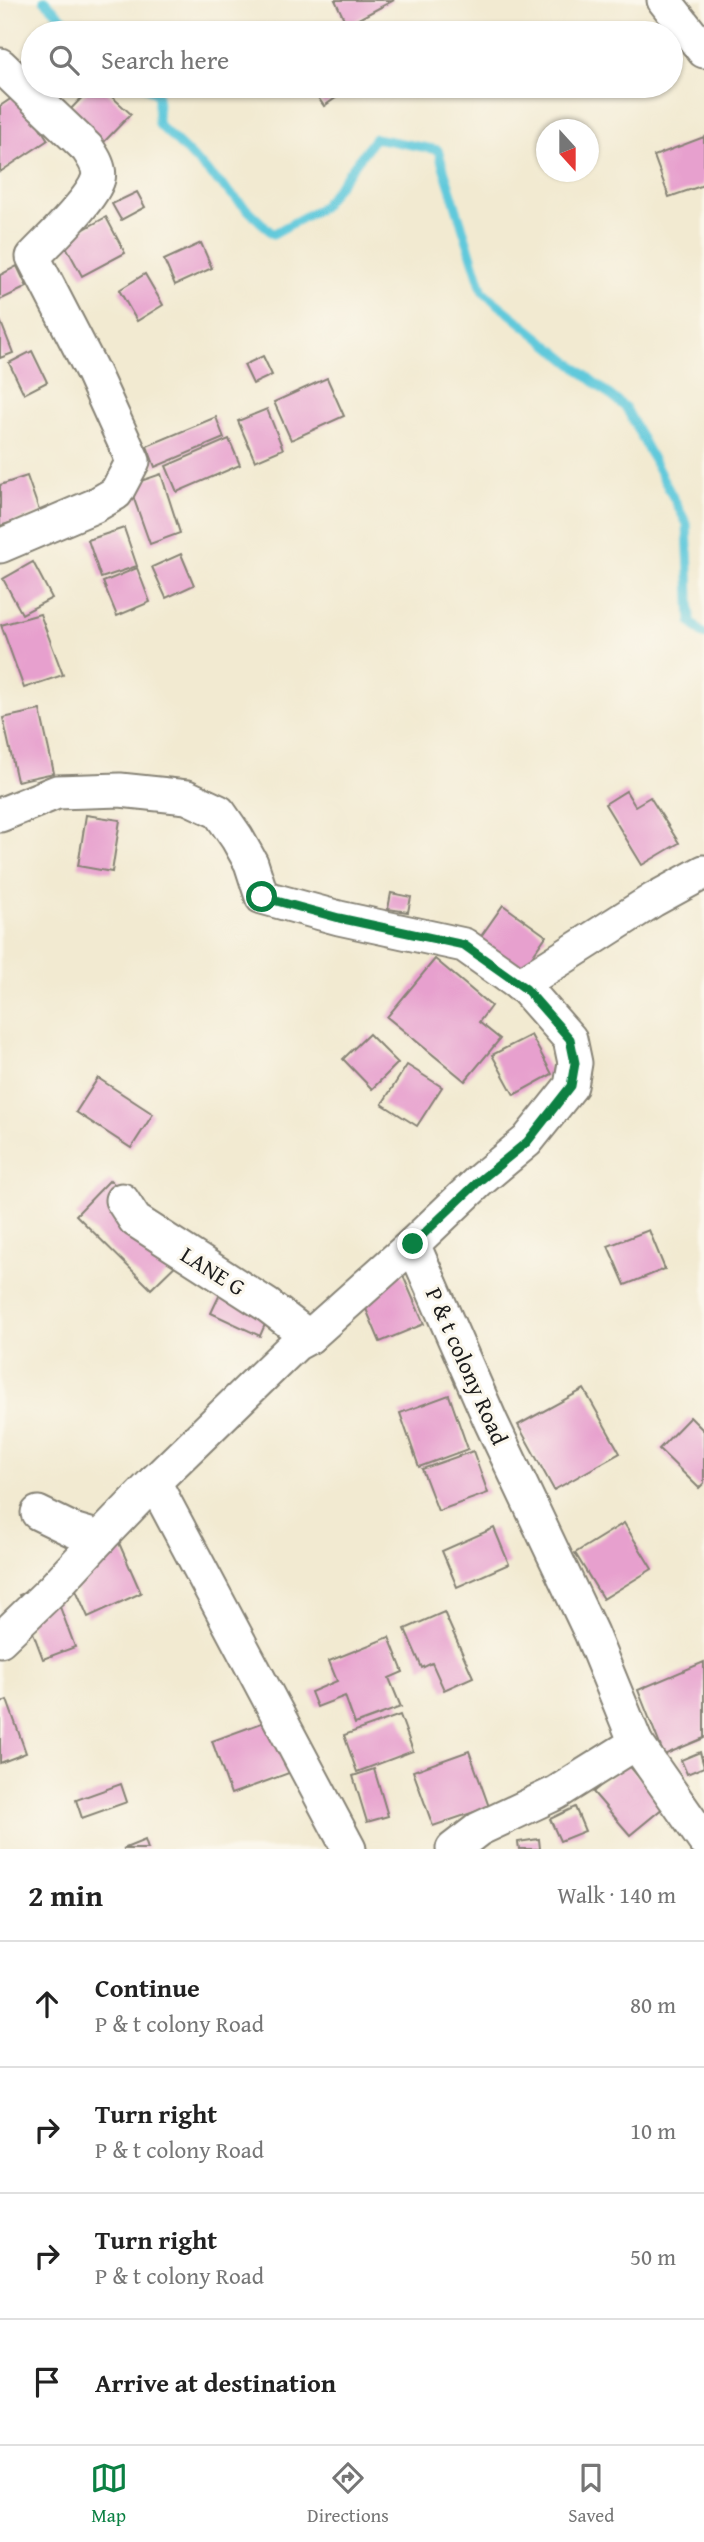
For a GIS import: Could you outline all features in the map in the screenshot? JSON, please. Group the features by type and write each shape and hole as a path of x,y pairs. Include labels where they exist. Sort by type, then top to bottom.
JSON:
{"street":[{"path":"664,0 680,21"},
{"path":"683,24 704,51"},
{"path":"4,76 21,91"},
{"path":"0,546 94,506 116,493 133,461 93,373 33,257 83,203 98,179 96,162 88,148 30,98"},
{"path":"0,815 57,792 120,790 187,797 219,812 251,863 262,897 464,945 520,985 570,1039 575,1063 571,1086 527,1142 478,1182 309,1338 296,1344 154,1482 52,1590 0,1640"},
{"path":"520,985 653,900 704,872"},
{"name":"LANE G","path":"122,1200 135,1220 267,1305 309,1338"},
{"name":"P & t colony Road","path":"413,1244 491,1422 591,1633 636,1744 704,1839"},
{"path":"154,1482 349,1849"},
{"path":"38,1513 72,1530 100,1538"},
{"path":"453,1849 479,1829 555,1793 636,1744"}],"building":[{"path":"335,0 394,0 355,21 344,19"},
{"path":"18,94 48,140 0,172 0,106"},
{"path":"81,98 113,98 131,114 101,145 66,114"},
{"path":"318,98 336,98 324,106"},
{"path":"704,137 704,185 669,197 654,156"},
{"path":"137,192 145,207 121,220 112,204"},
{"path":"106,217 125,253 82,276 63,241"},
{"path":"201,243 212,268 175,285 164,260"},
{"path":"17,266 27,287 0,300 0,275"},
{"path":"145,274 163,305 137,321 119,290"},
{"path":"0,320 13,353 0,358"},
{"path":"32,351 47,382 24,394 9,363"},
{"path":"263,356 272,375 253,384 244,365"},
{"path":"327,378 344,416 291,440 274,402"},
{"path":"267,409 283,449 255,461 238,421"},
{"path":"216,417 224,438 155,467 147,446"},
{"path":"229,439 240,465 177,492 166,466"},
{"path":"161,474 180,533 150,544 129,485"},
{"path":"27,476 40,513 0,526 0,485"},
{"path":"124,528 137,566 101,578 88,540"},
{"path":"181,554 194,585 166,598 152,567"},
{"path":"33,562 52,598 22,614 3,579"},
{"path":"137,568 150,602 117,616 103,582"},
{"path":"40,614 63,675 24,688 1,625"},
{"path":"40,710 54,773 17,781 3,718"},
{"path":"626,791 635,806 650,797 679,843 642,865 605,804"},
{"path":"86,815 120,820 112,872 78,866"},
{"path":"391,893 411,897 408,912 388,909"},
{"path":"503,905 546,936 521,972 477,942"},
{"path":"435,959 491,1006 479,1022 500,1039 465,1081 387,1017"},
{"path":"369,1034 398,1063 372,1089 343,1059"},
{"path":"531,1035 552,1074 514,1095 492,1055"},
{"path":"407,1065 442,1087 417,1126 382,1104"},
{"path":"98,1078 153,1114 131,1148 76,1112"},
{"path":"110,1180 186,1255 151,1289 76,1215"},
{"path":"649,1230 665,1269 625,1285 608,1246"},
{"path":"401,1271 424,1324 380,1342 358,1290"},
{"path":"229,1275 277,1297 260,1336 211,1313"},
{"path":"584,1389 620,1453 554,1490 518,1425"},
{"path":"449,1395 468,1449 419,1467 400,1413"},
{"path":"690,1417 704,1431 704,1483 699,1488 659,1449"},
{"path":"473,1451 488,1493 438,1511 422,1469"},
{"path":"624,1523 652,1569 603,1599 575,1553"},
{"path":"494,1528 509,1564 457,1587 442,1551"},
{"path":"119,1543 141,1593 88,1617 66,1567"},
{"path":"51,1583 75,1647 43,1659 19,1595"},
{"path":"444,1612 473,1677 444,1690 432,1663 422,1668 405,1629"},
{"path":"389,1637 403,1672 389,1678 401,1707 355,1724 345,1696 317,1707 311,1692 337,1681 329,1661"},
{"path":"704,1662 704,1738 664,1755 638,1690"},
{"path":"7,1700 26,1753 0,1763 0,1703"},
{"path":"400,1715 413,1751 357,1772 344,1735"},
{"path":"270,1720 289,1773 231,1794 212,1741"},
{"path":"469,1751 489,1807 433,1826 413,1771"},
{"path":"700,1752 704,1767 687,1774 681,1760"},
{"path":"627,1763 664,1807 630,1835 593,1792"},
{"path":"374,1769 388,1816 367,1822 353,1776"},
{"path":"121,1784 127,1802 82,1818 76,1800"},
{"path":"575,1807 585,1831 560,1841 550,1819"},
{"path":"539,1839 540,1849 519,1849 518,1842"},
{"path":"145,1840 148,1849 123,1849"}],"waterway":[{"path":"44,0 66,21"},
{"path":"158,98 158,124 273,234 322,207 375,138 438,150 483,292 626,408 687,524 691,622 704,635"}],"route":[{"path":"262,897 339,918 464,945 526,989 570,1039 575,1063 571,1086 527,1142 478,1182 413,1244"}]}
